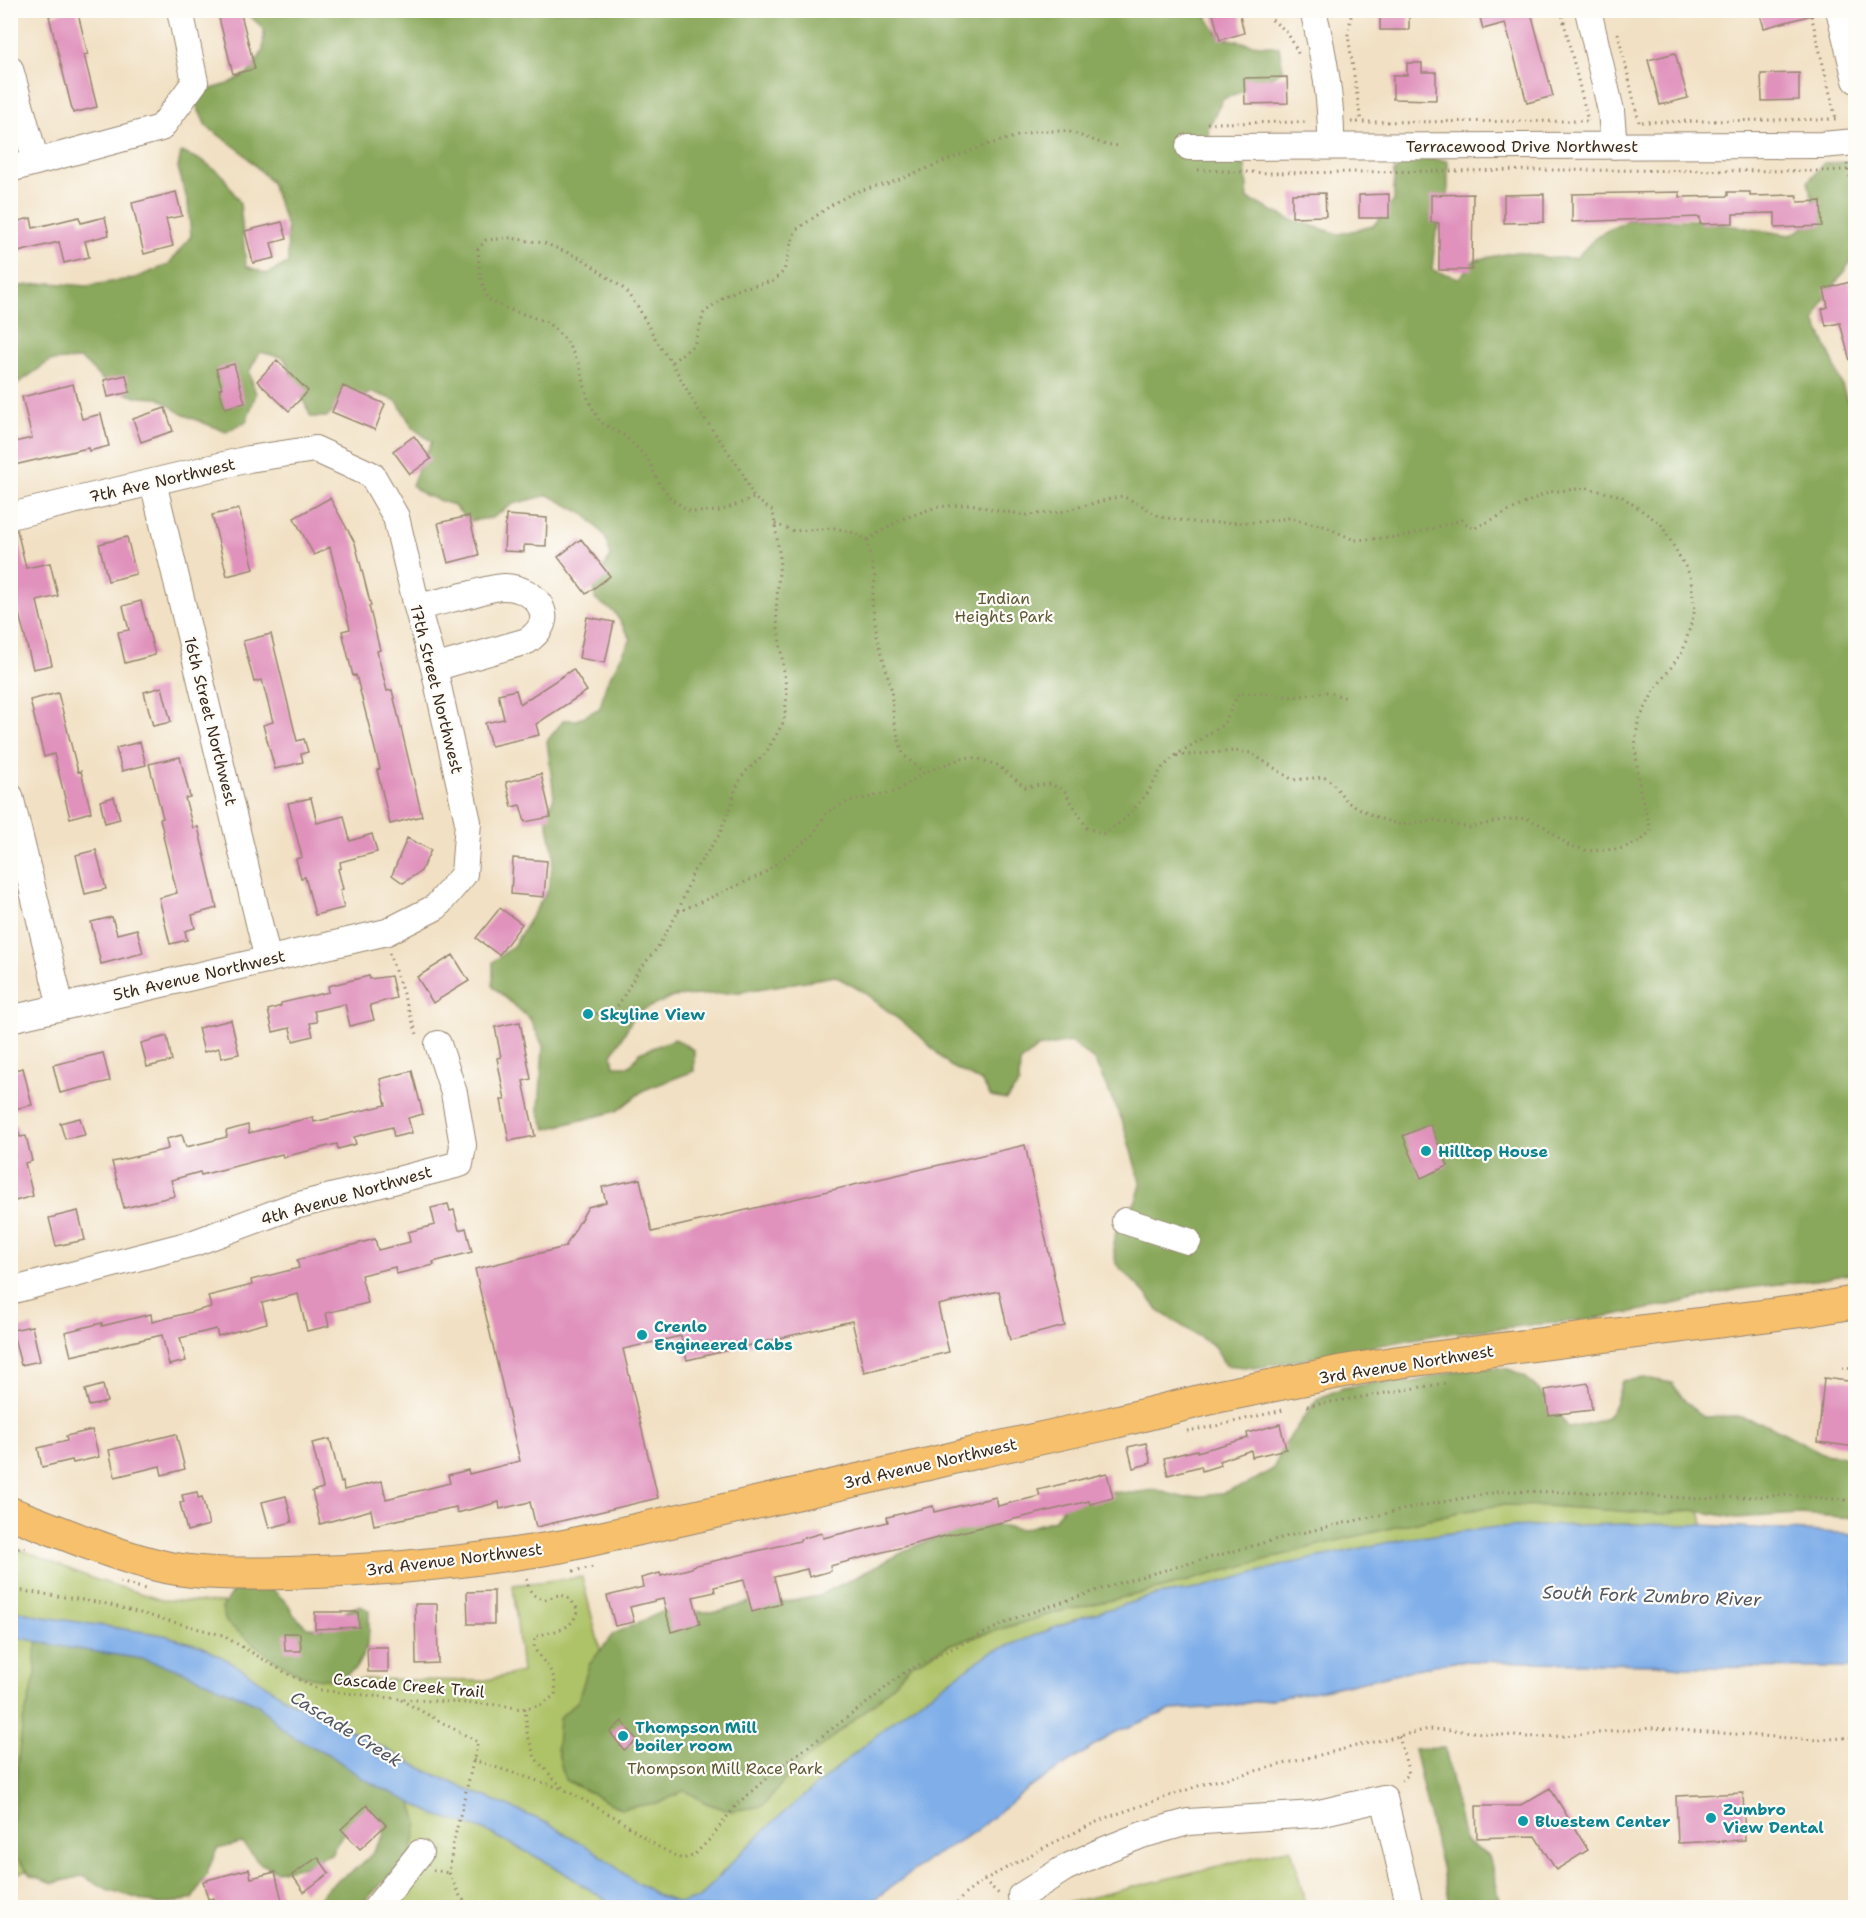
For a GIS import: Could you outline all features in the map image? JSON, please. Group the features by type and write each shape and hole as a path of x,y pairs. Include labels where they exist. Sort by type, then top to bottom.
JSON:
{"main road":[{"name":"3rd Avenue Northwest","path":"10,1513 124,1557 168,1567 211,1572 262,1574 332,1572 503,1557 564,1546 1111,1423 1220,1396 1344,1371 1856,1302"},
{"path":"10,1531 29,1525 44,1526"}],"street":[{"path":"10,169 161,128 195,82 180,10"},
{"path":"1313,10 1332,120 1331,146"},
{"path":"1588,10 1611,111 1614,146"},
{"path":"1839,10 1851,40 1856,80"},
{"path":"10,69 36,162"},
{"name":"Terracewood Drive Northwest","path":"1193,159 1331,146 1822,145 1856,142"},
{"name":"7th Ave Northwest","path":"10,516 249,459 315,449"},
{"name":"17th Street Northwest","path":"315,449 372,476 396,517 434,668 468,822 464,873 436,907 388,943"},
{"name":"16th Street Northwest","path":"153,482 268,960"},
{"path":"417,607 502,587 526,592 540,605 544,614 536,634 527,641 434,668"},
{"path":"10,796 61,1007"},
{"name":"5th Avenue Northwest","path":"10,1019 268,960 388,943"},
{"name":"4th Avenue Northwest","path":"10,1291 195,1243 291,1207 460,1164 463,1145 454,1093 428,1041"},
{"path":"1125,1221 1188,1241"},
{"path":"1022,1902 1065,1868 1142,1835 1176,1825 1188,1822 1315,1814 1384,1798 1410,1908"},
{"path":"376,1908 420,1853"}],"path":[{"path":"1265,10 1269,19 1285,31 1302,63"},
{"path":"1352,10 1348,35 1361,122 1588,121 1561,10"},
{"path":"1617,33 1640,122 1836,119 1810,10"},
{"path":"1203,123 1309,122 1310,113"},
{"path":"672,363 694,345 704,314 723,297 742,288 773,281 784,271 796,230 836,202 855,192 890,183 983,146 1035,131 1067,131 1104,144 1120,146"},
{"path":"1193,159 1272,173 1856,169"},
{"path":"1848,170 1856,200"},
{"path":"590,1013 605,1014 616,1007 637,973 658,947 678,912 693,872 718,837 732,804 735,790 744,773 766,753 784,721 787,695 776,612 780,559 773,511 754,498 741,470 698,408 638,307 624,289 583,259 544,243 510,238 486,240 478,249 480,275 487,299 505,308 547,322 566,340 580,366 588,399 600,422 625,436 648,459 658,481 671,500 691,512 720,511 754,498"},
{"path":"867,540 902,519 936,507 971,504 1027,515 1060,512 1122,496 1160,517 1198,523 1262,522 1288,518 1324,526 1354,540 1401,537 1462,520 1473,529 1548,492 1587,488 1621,496 1661,524 1690,575 1695,610 1683,651 1655,689 1638,722 1635,746 1640,790 1652,830 1641,841 1620,849 1588,851 1568,845 1545,827 1526,818 1502,820 1469,828 1435,820 1401,825 1378,818 1347,802 1334,783 1324,777 1293,780 1251,753 1234,751 1175,756"},
{"path":"775,524 794,531 834,528 855,532 867,540 875,579 872,602 877,635 891,688 894,723 903,754 923,773"},
{"path":"678,912 763,874 813,835 826,813 844,802 897,791 923,773 965,757 998,765 1016,782 1025,787 1050,784 1064,790 1087,828 1103,834 1124,820 1147,794 1162,768 1175,756 1224,724 1238,694 1265,693 1293,697 1328,692 1347,698"},
{"path":"388,943 428,1041"},
{"path":"1842,1368 1856,1369"},
{"path":"1307,1406 1447,1383"},
{"path":"1182,1432 1285,1410"},
{"path":"473,1760 565,1790 618,1819 657,1846 682,1859 693,1856 710,1839 737,1804 776,1770 871,1700 902,1674 1018,1617 1122,1582 1287,1536 1415,1507 1503,1491 1613,1493 1700,1499 1789,1495 1856,1501"},
{"path":"571,1572 593,1567"},
{"name":"Cascade Creek Trail","path":"10,1589 103,1603 222,1635 319,1690 400,1699 525,1708 541,1705 555,1695 557,1684 552,1670 534,1648 535,1637 567,1628 574,1622 578,1611 571,1600 561,1595 546,1599 536,1597 527,1587 525,1576 537,1576"},
{"path":"400,1699 478,1742 453,1844 449,1873 461,1898 473,1908"},
{"path":"525,1708 527,1732 535,1758 565,1790"},
{"path":"953,1908 964,1895 984,1880 1105,1818 1207,1783 1429,1729 1526,1737 1652,1728 1816,1740 1856,1737"},
{"path":"1384,1798 1409,1774 1399,1736"}],"green space":[{"name":"Indian Heights Park","path":"248,11 1203,11 1220,37 1279,47 1283,70 1255,86 1223,99 1208,128 1211,157 1245,165 1248,199 1289,219 1339,234 1373,226 1394,201 1394,172 1410,156 1448,161 1448,200 1436,232 1432,270 1459,278 1475,260 1516,252 1550,258 1576,258 1598,235 1629,220 1696,220 1790,235 1809,225 1814,207 1808,182 1824,163 1852,162 1856,167 1855,256 1823,301 1815,321 1838,375 1856,432 1855,1273 1739,1289 1660,1307 1585,1320 1441,1334 1255,1368 1225,1365 1214,1346 1160,1312 1116,1264 1113,1244 1118,1224 1136,1201 1141,1185 1122,1120 1094,1060 1070,1042 1037,1048 1020,1063 1019,1084 1006,1100 991,1097 982,1082 950,1066 920,1036 862,991 835,976 740,992 673,997 636,1013 612,1055 614,1066 630,1066 639,1053 675,1039 694,1050 694,1071 644,1090 617,1111 546,1129 539,1111 543,1046 530,1019 493,987 493,962 514,945 548,890 554,855 546,816 554,797 547,741 564,720 577,720 600,708 606,684 631,639 615,613 595,599 594,581 611,557 605,536 586,515 549,495 513,504 492,518 469,521 453,505 424,495 412,485 432,442 413,428 397,401 372,392 326,417 311,417 284,358 260,352 249,372 256,394 246,422 226,432 182,414 159,398 136,397 110,387 81,359 50,361 11,386 11,287 51,283 87,286 135,278 168,265 191,236 188,203 178,168 181,152 203,161 223,176 240,203 246,266 267,274 288,263 287,227 271,182 241,151 206,126 195,102 205,91 228,84 250,72 263,51 264,29 250,16"},
{"path":"1473,1368 1502,1368 1522,1376 1540,1391 1569,1428 1593,1423 1606,1417 1615,1405 1622,1381 1645,1378 1672,1383 1685,1401 1704,1417 1737,1416 1769,1425 1824,1454 1855,1458 1855,1518 1800,1514 1736,1518 1692,1510 1663,1514 1500,1505 1455,1513 1319,1545 1148,1592 1058,1612 951,1644 912,1664 878,1700 794,1769 763,1806 731,1811 706,1803 685,1790 662,1802 621,1809 565,1780 557,1749 559,1718 578,1701 589,1665 613,1634 664,1611 719,1612 749,1602 785,1602 819,1596 913,1547 965,1527 997,1525 1023,1529 1054,1520 1074,1493 1102,1491 1131,1493 1155,1490 1186,1498 1218,1494 1248,1484 1273,1469 1284,1445 1317,1399 1342,1388 1379,1382 1413,1382"},
{"name":"Thompson Mill Race Park","path":"1681,1429 1721,1601 1335,1612 779,1907 389,1908 414,1817 363,1789 11,1875 10,1545 91,1578 162,1600 278,1603 279,1652 353,1679 482,1681 522,1672 513,1585 582,1577 601,1653"},
{"path":"273,1590 307,1627 322,1629 347,1611 360,1605 369,1611 366,1649 356,1668 340,1679 322,1679 301,1675 273,1659 226,1622 222,1608 233,1591"},
{"path":"38,1635 90,1644 230,1683 409,1794 418,1823 411,1854 359,1907 315,1907 319,1898 331,1885 367,1859 384,1835 380,1819 363,1814 346,1828 331,1854 301,1867 277,1871 259,1863 242,1843 217,1849 193,1899 159,1905 107,1889 82,1876 54,1883 32,1876 14,1855 12,1836 17,1766 23,1722 36,1674 35,1652"},
{"path":"1445,1748 1464,1841 1489,1856 1502,1907 1450,1907 1414,1749"},
{"path":"1291,1848 1306,1907 1052,1907"}],"water":[{"path":"1704,1525 1855,1534 1855,1668 1682,1667 1655,1664 1453,1661 1323,1690 1224,1707 1171,1710 1116,1732 1029,1788 974,1832 929,1859 864,1907 618,1908 552,1865 482,1829 436,1815 362,1778 330,1755 289,1735 257,1704 183,1671 143,1659 11,1636 11,1609 38,1616 164,1635 201,1646 233,1663 291,1702 330,1719 453,1783 547,1823 595,1851 631,1879 661,1897 680,1903 699,1898 776,1819 909,1708 990,1653 1082,1617 1156,1595 1192,1590 1288,1564 1404,1539 1497,1527"}],"building":[{"path":"77,10 88,54 84,55 97,107 73,113 49,16"},
{"path":"217,10 240,10 255,69 233,74"},
{"path":"1212,10 1239,10 1244,33 1220,40"},
{"path":"1380,10 1409,10 1409,30 1380,30"},
{"path":"1478,10 1535,10 1535,15 1532,16 1553,96 1527,103 1505,23 1483,29"},
{"path":"1759,10 1811,10 1812,15 1764,28"},
{"path":"1675,53 1688,98 1660,105 1648,60"},
{"path":"1407,63 1422,63 1422,72 1436,72 1436,100 1393,99 1393,75 1407,75"},
{"path":"1799,73 1799,100 1762,101 1761,74"},
{"path":"1287,77 1288,103 1245,104 1244,78"},
{"path":"176,192 182,216 166,219 173,246 144,254 132,203"},
{"path":"1680,192 1680,197 1728,196 1728,192 1750,192 1750,196 1797,195 1798,202 1821,201 1822,226 1775,228 1775,213 1733,214 1733,223 1700,224 1700,217 1572,222 1572,194"},
{"path":"1325,193 1326,216 1292,217 1292,194"},
{"path":"1389,194 1389,218 1359,218 1359,195"},
{"path":"1473,194 1472,270 1439,270 1439,223 1431,223 1431,195"},
{"path":"1544,194 1544,222 1504,223 1504,195"},
{"path":"79,217 81,223 105,217 109,235 85,241 89,257 64,263 59,242 10,254 10,223 31,218 33,228"},
{"path":"282,222 287,239 271,243 275,258 253,263 245,231"},
{"path":"1850,282 1856,304 1856,361 1850,361 1840,323 1826,326 1822,309 1828,307 1824,289"},
{"path":"277,360 308,391 289,411 257,381"},
{"path":"234,364 245,403 225,408 216,369"},
{"path":"126,375 130,392 108,397 104,380"},
{"path":"73,384 82,419 101,414 109,446 89,451 88,448 10,466 10,443 32,438 22,397"},
{"path":"343,386 385,404 375,430 332,412"},
{"path":"165,408 173,431 141,442 133,419"},
{"path":"414,436 431,459 410,474 393,451"},
{"path":"330,498 355,543 380,650 377,651 387,691 392,690 422,816 390,824 377,770 380,769 356,675 353,676 342,631 350,629 330,547 314,555 294,518"},
{"path":"239,509 254,569 227,576 212,515"},
{"path":"506,515 547,518 546,546 524,545 524,552 504,551"},
{"path":"469,516 479,555 448,563 438,523"},
{"path":"17,530 26,568 50,563 58,596 37,601 52,665 33,669 17,606 14,607 10,593 10,531"},
{"path":"127,537 136,574 108,581 99,544"},
{"path":"581,539 610,576 586,594 558,557"},
{"path":"141,601 155,655 125,663 118,632 129,630 123,606"},
{"path":"587,617 614,622 605,663 579,658"},
{"path":"271,634 297,741 304,739 308,752 301,754 303,762 275,769 263,725 273,722 262,680 254,682 243,641"},
{"path":"573,669 587,691 536,724 539,735 491,746 485,723 504,719 498,694 516,690 520,704"},
{"path":"162,687 171,722 153,726 144,692"},
{"path":"58,693 78,772 81,771 91,812 70,818 54,754 44,757 30,700"},
{"path":"140,742 146,765 122,771 116,748"},
{"path":"180,757 190,797 185,798 193,828 198,827 217,908 192,915 195,928 185,931 187,940 170,944 159,898 177,893 163,836 160,819 163,818 149,764"},
{"path":"541,774 551,817 525,822 520,805 512,807 506,782"},
{"path":"114,797 120,819 105,823 100,801"},
{"path":"311,798 317,823 344,816 350,841 372,834 377,852 340,862 341,868 338,869 343,889 340,890 344,908 315,915 305,877 301,878 296,859 302,857 288,803"},
{"path":"407,838 431,850 421,871 403,883 392,875"},
{"path":"96,850 106,889 85,894 76,855"},
{"path":"513,858 547,861 544,897 511,894"},
{"path":"500,908 522,924 499,955 476,938"},
{"path":"112,917 117,934 137,929 143,953 101,964 91,922"},
{"path":"453,955 469,981 433,1003 417,977"},
{"path":"369,976 370,979 391,976 396,998 370,1005 374,1020 350,1026 345,1004 314,1011 317,1022 310,1023 313,1036 293,1041 290,1028 273,1032 268,1010 281,1006 281,1003 329,992 328,986"},
{"path":"231,1020 239,1054 221,1058 219,1048 204,1052 198,1028"},
{"path":"520,1022 531,1079 523,1081 535,1136 509,1141 501,1100 505,1100 497,1058 501,1057 495,1027"},
{"path":"167,1036 172,1061 147,1067 141,1043"},
{"path":"103,1053 110,1081 60,1093 53,1065"},
{"path":"23,1068 32,1105 10,1110 10,1071"},
{"path":"412,1071 423,1114 408,1118 412,1133 394,1137 392,1127 354,1137 356,1144 338,1149 337,1144 283,1157 282,1154 201,1175 200,1172 171,1180 175,1196 124,1208 112,1162 168,1149 166,1139 182,1135 186,1147 227,1137 226,1131 248,1125 249,1133 313,1117 314,1122 386,1105 380,1079"},
{"path":"80,1118 85,1135 65,1139 60,1123"},
{"path":"10,1124 16,1124 20,1137 26,1136 32,1161 25,1163 33,1196 15,1201 10,1182"},
{"name":"Hilltop House","path":"1430,1124 1448,1166 1421,1178 1403,1136"},
{"name":"Crenlo Engineered Cabs","path":"1025,1145 1065,1326 1010,1340 999,1291 938,1305 949,1352 864,1372 852,1321 687,1360 681,1336 623,1349 658,1498 536,1527 530,1502 500,1509 499,1502 457,1513 456,1507 374,1525 371,1510 320,1524 312,1491 323,1488 312,1443 330,1439 344,1490 382,1481 386,1499 450,1483 448,1475 468,1470 469,1474 520,1461 475,1269 565,1247 588,1207 606,1202 602,1187 640,1179 652,1232"},
{"path":"448,1204 450,1211 454,1210 459,1230 466,1228 472,1252 433,1262 434,1265 396,1274 395,1267 361,1275 368,1303 326,1313 329,1326 307,1331 298,1294 262,1303 267,1323 218,1336 216,1329 180,1338 186,1361 169,1365 162,1335 71,1356 65,1332 151,1314 152,1322 211,1307 208,1296 252,1285 251,1280 299,1268 297,1260 375,1239 378,1250 410,1242 408,1232 435,1225 431,1208"},
{"path":"78,1211 85,1240 56,1246 49,1218"},
{"path":"32,1326 40,1361 21,1365 12,1330"},
{"path":"1824,1378 1856,1382 1856,1447 1818,1442"},
{"path":"1588,1383 1592,1410 1549,1415 1545,1390"},
{"path":"103,1385 107,1402 89,1406 85,1390"},
{"path":"1280,1424 1286,1449 1252,1457 1251,1450 1220,1461 1221,1465 1202,1471 1201,1466 1168,1475 1164,1458 1197,1450 1197,1452 1248,1438 1247,1433"},
{"path":"92,1430 99,1457 42,1467 38,1448 67,1441 66,1436"},
{"path":"176,1434 185,1469 162,1475 160,1466 115,1477 109,1450"},
{"path":"1146,1443 1151,1463 1133,1468 1128,1447"},
{"path":"1107,1473 1113,1498 1090,1504 1089,1501 941,1537 830,1566 831,1571 809,1577 807,1569 774,1577 781,1604 752,1612 744,1580 714,1587 715,1592 693,1597 700,1624 671,1632 663,1599 630,1607 634,1622 615,1626 607,1596 643,1587 641,1578 660,1573 661,1576 692,1568 692,1566 800,1541 800,1539 822,1533 823,1538 888,1522 887,1517 933,1506 934,1512 996,1497 998,1506 1040,1496 1038,1490"},
{"path":"197,1492 198,1498 202,1497 209,1525 187,1531 180,1503 184,1502 182,1495"},
{"path":"286,1496 292,1522 269,1528 262,1502"},
{"path":"494,1591 494,1624 468,1624 467,1592"},
{"path":"415,1604 437,1604 438,1663 416,1664"},
{"path":"315,1612 358,1612 359,1627 315,1629"},
{"path":"284,1633 300,1633 301,1651 285,1651"},
{"path":"367,1647 388,1647 388,1672 368,1672"},
{"name":"Thompson Mill boiler room","path":"622,1721 637,1740 624,1750 610,1732"},
{"name":"Bluestem Center","path":"1550,1788 1588,1850 1556,1870 1535,1836 1477,1838 1476,1806 1519,1806"},
{"name":"Zumbro View Dental","path":"1743,1793 1745,1840 1678,1843 1676,1796"},
{"path":"367,1805 386,1825 360,1849 341,1829"},
{"path":"318,1857 329,1873 304,1892 292,1875"},
{"path":"249,1869 251,1878 275,1872 284,1908 217,1908 214,1898 208,1899 203,1881"}],"place":[{"name":"Skyline View","path":"588,1014"},
{"name":"Hilltop House","path":"1426,1151"},
{"name":"Crenlo Engineered Cabs","path":"642,1335"},
{"name":"Thompson Mill boiler room","path":"623,1736"},
{"name":"Zumbro View Dental","path":"1711,1818"},
{"name":"Bluestem Center","path":"1523,1821"}],"water label":[{"name":"South Fork Zumbro River","path":"1652,1596"},
{"name":"Cascade Creek","path":"346,1729"}]}
